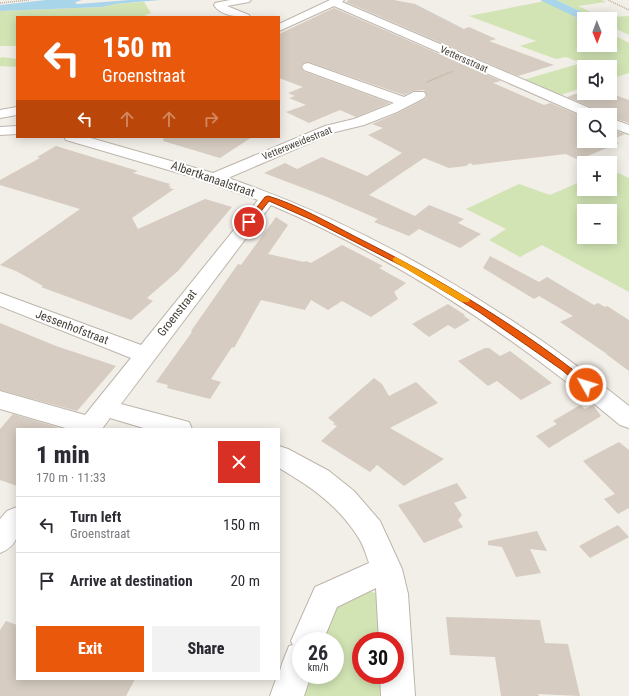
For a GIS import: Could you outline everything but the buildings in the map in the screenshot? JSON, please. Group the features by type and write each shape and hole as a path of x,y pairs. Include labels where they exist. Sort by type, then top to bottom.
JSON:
{"street":[{"path":"242,16 220,7 220,5 246,0"},
{"path":"280,28 337,1"},
{"name":"Vettersstraat","path":"337,1 578,108"},
{"path":"308,67 404,102"},
{"name":"Vettersweidestraat","path":"213,179 330,129 359,122 419,95"},
{"path":"0,114 16,111"},
{"path":"617,125 629,130"},
{"path":"0,131 16,130"},
{"name":"Albertkanaalstraat","path":"75,138 213,179 268,198 314,218 409,267 482,310 565,368 629,419"},
{"name":"Groenstraat","path":"94,421 268,198"},
{"name":"Jessenhofstraat","path":"0,299 145,355"},
{"path":"0,400 94,421 169,428"},
{"path":"280,457 320,479 344,499 370,530 387,569 393,594 398,696"},
{"path":"0,540 16,520"},
{"path":"311,632 326,596 387,569"},
{"path":"287,696 292,682"}],"path":[{"path":"0,3 29,0"},
{"path":"608,0 629,10"},
{"path":"419,95 412,92 413,89 472,62"}],"green space":[{"path":"556,0 602,0 606,2 578,6 590,12 582,12"},
{"path":"545,1 577,17 577,52 617,52 617,37 629,43 629,73 617,77 617,60 577,60 577,61 566,57 556,59 520,46 536,41 469,16"},
{"path":"144,2 151,13 145,15 147,16 16,16 16,46 0,46 0,11 102,7 115,4"},
{"path":"629,16 629,35 617,29 617,17"},
{"path":"0,58 16,59 16,67 0,66"},
{"path":"577,64 577,89 555,97 520,81"},
{"path":"617,173 629,178 629,292 542,245 520,257 489,240 506,229 466,209 519,184 550,195 577,183 577,196 617,196"},
{"path":"367,591 381,594 383,632 352,632 352,684 386,684 387,696 299,696 303,684 344,684 344,632 320,632 329,605"}],"water":[{"path":"46,0 82,0 75,3 78,4 129,0 160,0 115,4 102,7 0,11 0,5"},
{"path":"540,0 556,0 582,12 577,12 577,18"}],"slow traffic":[{"path":"396,260 465,300"}],"route":[{"path":"249,222 268,198 314,218 409,267 482,310 565,368 586,385"}]}
